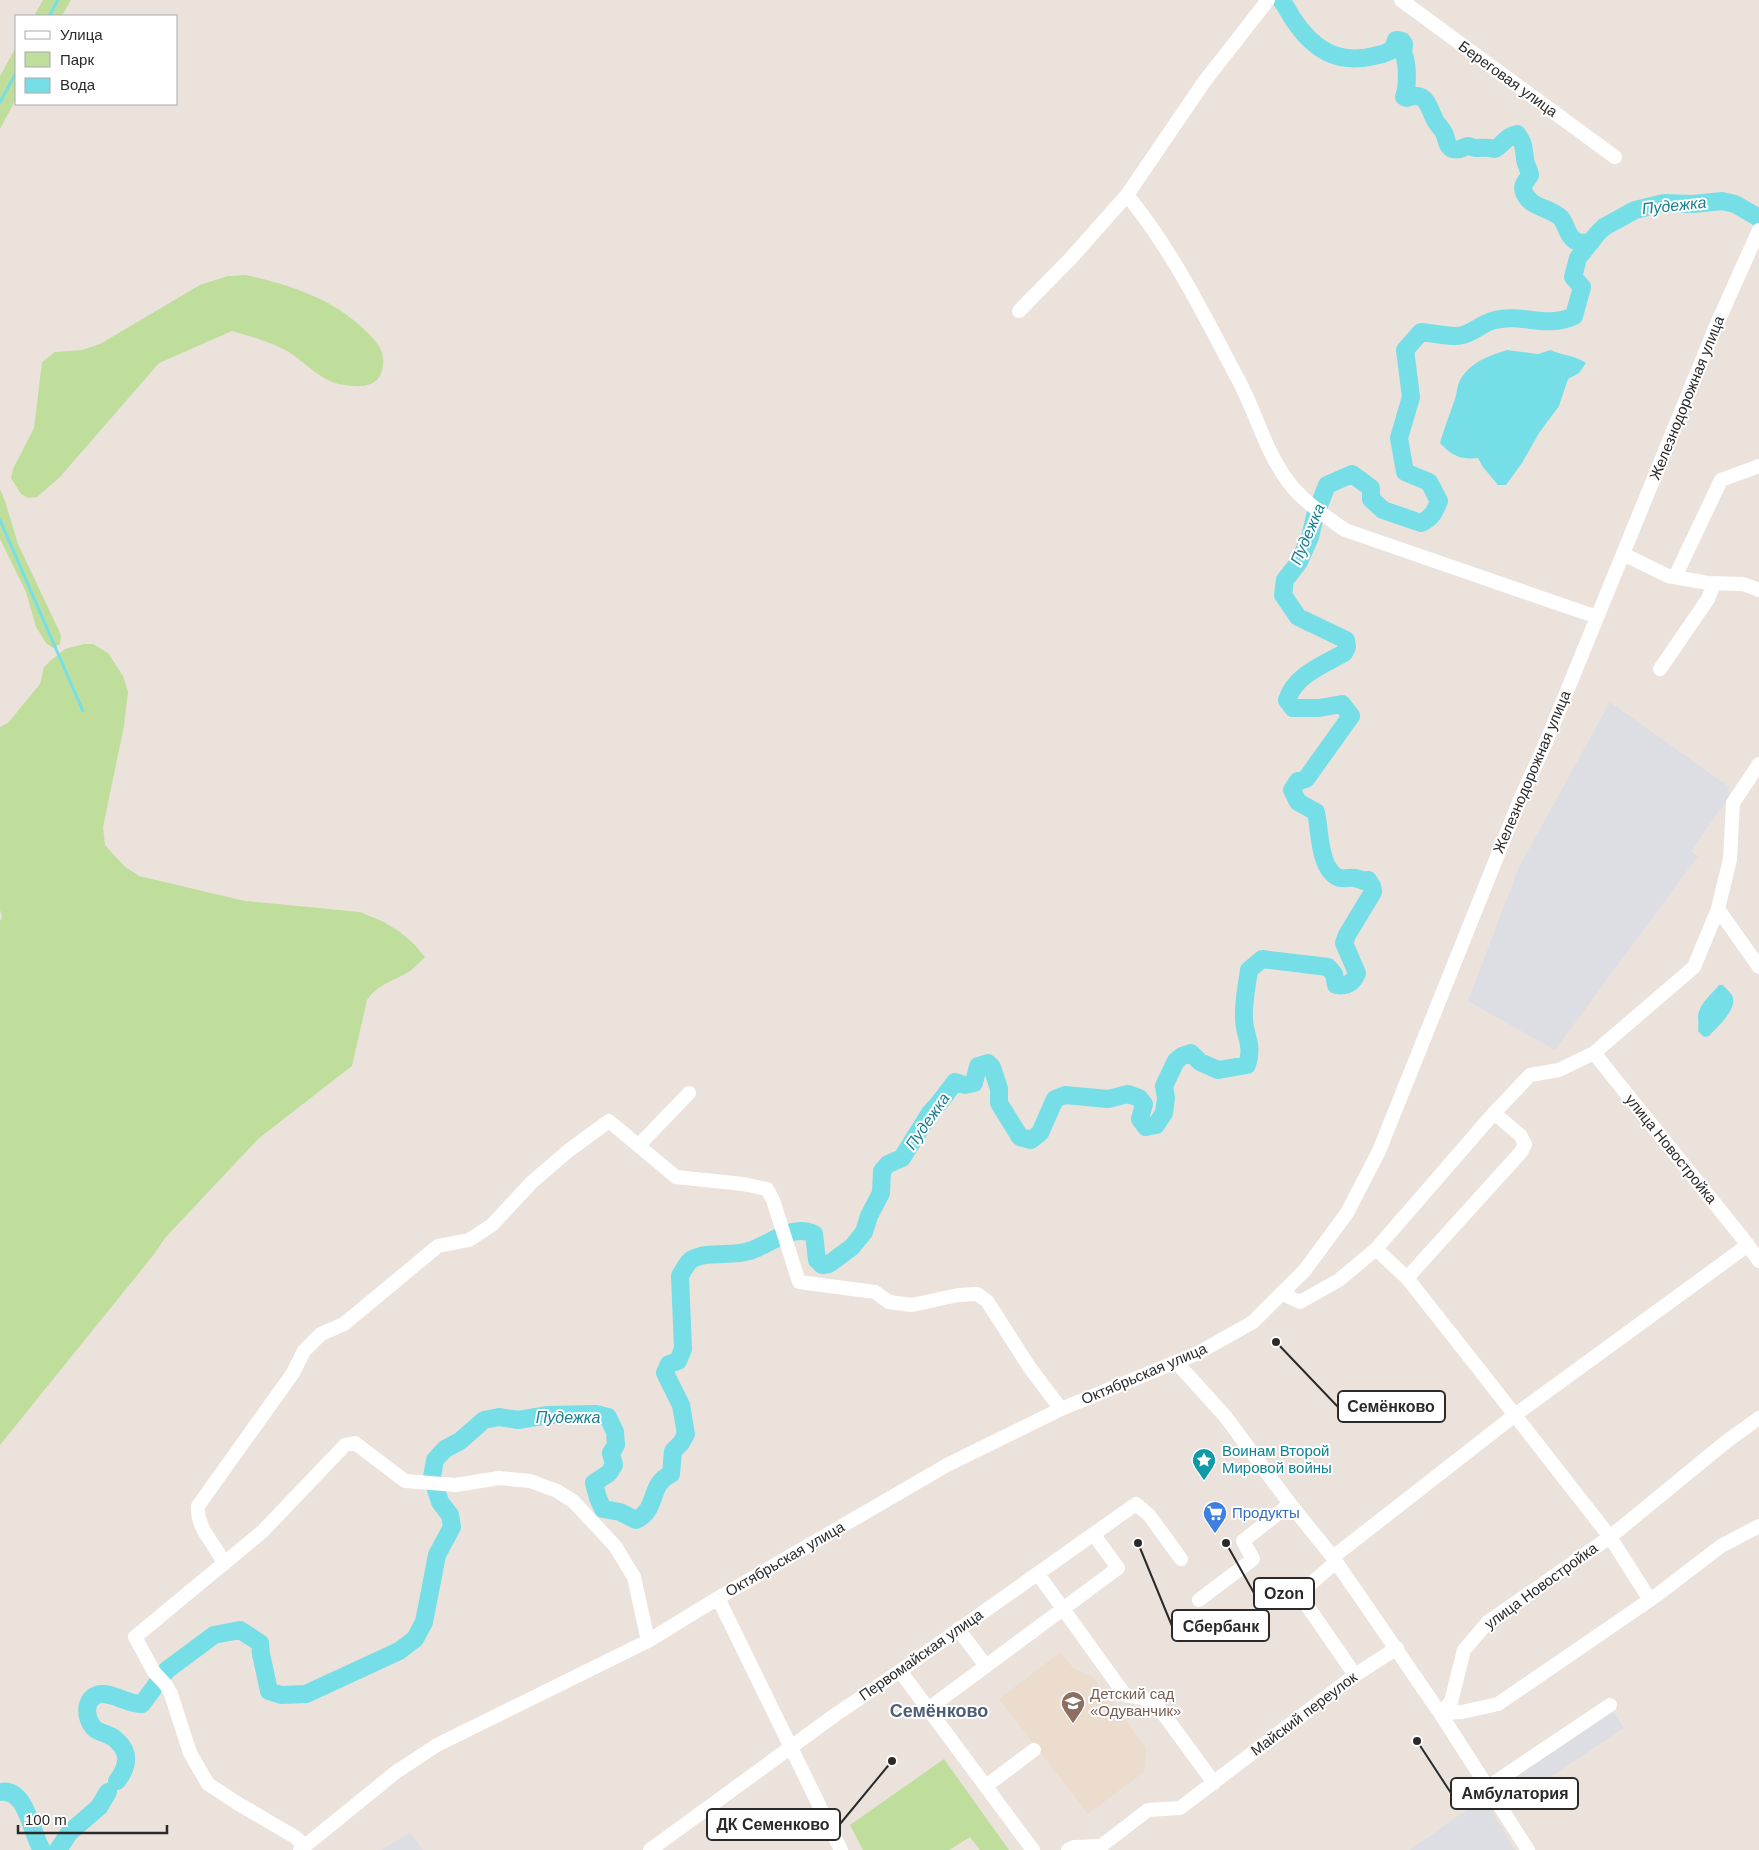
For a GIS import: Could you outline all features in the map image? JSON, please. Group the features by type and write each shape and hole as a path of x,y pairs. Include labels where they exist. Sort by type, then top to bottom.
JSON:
{"street":[{"path":"1019,311 1072,257 1127,195 1204,82 1268,0"},
{"name":"Береговая улица","path":"1401,0 1615,157"},
{"path":"1127,195 1148,221 1200,309 1240,383 1269,449 1287,480 1309,504 1345,530 1597,617"},
{"name":"Железнодорожная улица","path":"1283,1293 1306,1270 1347,1213 1379,1151 1515,811 1716,326 1757,233"},
{"path":"1675,577 1721,480 1759,466"},
{"path":"1623,554 1668,576 1714,583 1743,584 1759,590"},
{"path":"1660,669 1708,599 1714,583"},
{"path":"1283,1293 1300,1302 1339,1280 1376,1249 1494,1113 1530,1075 1560,1070 1594,1053 1694,967 1718,909 1730,859 1733,803 1759,764"},
{"path":"1718,909 1759,966"},
{"name":"улица Новостройка","path":"1594,1053 1759,1261"},
{"path":"638,1145 689,1093"},
{"path":"1407,1278 1521,1152 1525,1144 1520,1135 1494,1113"},
{"path":"224,1564 219,1553 204,1533 197,1516 198,1506 292,1373 304,1351 321,1334 344,1324 438,1246 469,1240 492,1225 546,1169 609,1121 676,1177 743,1184 767,1189 782,1226 799,1282 875,1292 889,1302 912,1305 958,1295 977,1294 986,1301 1030,1368 1061,1409"},
{"path":"1356,1675 1306,1604 1308,1586 1335,1559 1515,1415 1748,1245"},
{"path":"1376,1249 1407,1278 1515,1415 1610,1537 1650,1600"},
{"name":"Октябрьская улица","path":"302,1848 396,1772 437,1745 648,1641 718,1598 947,1465 1061,1409 1198,1353 1253,1322 1283,1293"},
{"path":"1176,1362 1225,1416 1290,1504 1335,1559 1397,1648 1528,1850"},
{"name":"улица Новостройка","path":"1440,1713 1451,1702 1464,1650 1488,1622 1610,1537 1727,1441 1759,1418"},
{"path":"302,1848 295,1837 237,1804 208,1784 190,1753 175,1703 166,1685 154,1672 135,1637 264,1531 346,1446 355,1443 405,1481 456,1485 499,1478 530,1481 557,1491 573,1501 615,1546 634,1577 648,1641"},
{"name":"Первомайская улица","path":"650,1850 835,1715 1136,1504 1149,1515 1180,1559"},
{"path":"1199,1600 1252,1559 1243,1541 1290,1504"},
{"path":"1440,1713 1462,1712 1498,1704 1650,1600 1721,1546 1759,1526"},
{"path":"928,1709 1118,1568 1094,1535"},
{"path":"1038,1574 1125,1695 1154,1701 1214,1783"},
{"path":"718,1598 841,1850"},
{"path":"958,1629 986,1666"},
{"name":"Майский переулок","path":"1068,1850 1074,1847 1101,1846 1148,1810 1180,1808 1356,1675 1397,1648"},
{"path":"900,1671 1034,1850"},
{"path":"1488,1787 1610,1705"},
{"path":"986,1786 1034,1750"}],"shaded area":[{"path":"1610,702 1728,786 1729,797 1691,851 1698,856 1555,1050 1468,1001 1519,867"},
{"name":"Детский сад «Одуванчик»","path":"1061,1652 1073,1668 1093,1677 1146,1748 1144,1772 1088,1814 999,1699"},
{"path":"1612,1710 1624,1728 1518,1799 1507,1782"},
{"path":"1484,1798 1515,1850 1410,1850"},
{"path":"410,1833 423,1850 381,1850"}],"green space":[{"path":"43,0 71,0 63,15 35,15"},
{"path":"15,49 15,101 0,129 0,76"},
{"path":"246,275 282,284 305,293 328,303 355,322 372,337 382,353 382,370 377,380 362,386 335,383 319,375 291,353 264,341 232,331 159,363 60,477 37,497 28,498 21,494 11,478 13,469 34,428 42,362 55,352 82,350 100,344 200,285 228,276"},
{"path":"0,489 18,544 61,635 60,644 53,648 46,643 36,627 26,592 0,539"},
{"path":"84,644 93,644 108,653 123,676 128,692 124,726 103,827 105,845 124,866 139,876 245,901 360,912 384,922 400,932 425,957 410,971 376,990 367,1000 352,1066 258,1139 165,1238 155,1253 0,1445 0,921 2,917 0,910 0,727 8,723 40,684 44,667 50,661 65,649"},
{"path":"944,1759 1009,1850 980,1850 970,1837 949,1850 863,1850 850,1825"}],"water":[{"path":"1507,350 1538,354 1551,350 1578,358 1586,363 1579,373 1568,379 1559,406 1539,433 1522,463 1506,485 1498,485 1478,458 1457,456 1440,443 1459,382 1464,374 1480,361"},
{"path":"1719,985 1723,985 1733,998 1732,1008 1709,1036 1704,1037 1698,1031 1699,1011"}],"waterway":[{"path":"50,15 58,0"},
{"path":"1281,0 1309,39 1327,52 1337,56 1349,58 1374,56 1391,50 1396,40 1402,41 1404,44 1403,53 1407,75 1404,97 1419,96 1426,101 1449,146 1455,149 1468,146 1495,149 1510,136 1517,134 1523,144 1530,175 1523,187 1527,198 1536,205 1557,214 1575,241 1582,243 1591,242"},
{"path":"0,102 15,75"},
{"name":"Пудежка","path":"117,1781 124,1770 126,1754 115,1739 95,1729 91,1724 87,1713 89,1702 97,1695 104,1694 132,1703 142,1704 167,1670 214,1635 240,1630 260,1643 269,1691 281,1695 306,1694 399,1651 415,1639 424,1622 437,1555 452,1527 450,1515 440,1502 432,1477 435,1460 445,1449 460,1441 484,1420 499,1417 518,1420 548,1415 596,1414 608,1417 615,1432 616,1445 611,1453 614,1465 609,1473 594,1483 598,1498 603,1509 620,1512 636,1520 643,1515 648,1510 659,1484 671,1474 673,1451 686,1434 681,1405 665,1373 669,1364 678,1361 683,1349 680,1276 688,1263 704,1255 742,1253 789,1233 806,1231 814,1234 817,1260 822,1265 829,1264 852,1247 864,1232 869,1216 881,1193 882,1171 888,1164 902,1158 930,1113 955,1082 965,1085 974,1083 978,1066 988,1063 992,1067 999,1089 999,1103 1020,1137 1031,1140 1040,1133 1055,1099 1065,1095 1108,1099 1128,1094 1139,1098 1144,1104 1140,1119 1146,1127 1156,1125 1164,1113 1166,1098 1164,1086 1176,1061 1182,1056 1191,1053 1200,1062 1218,1070 1247,1065 1249,1052 1244,1024 1245,994 1249,970 1262,959 1328,967 1334,974 1336,985 1346,985 1351,982 1357,973 1344,943 1373,892 1372,886 1368,880 1340,878 1331,872 1321,848 1316,812 1298,802 1292,790 1298,781 1306,779 1351,716 1342,704 1319,708 1293,708 1287,700 1291,691 1303,677 1344,653 1347,647 1346,640 1298,617 1283,595 1285,580 1299,562 1310,537 1315,516 1327,485 1352,474 1371,488 1371,499 1383,510 1421,523 1425,521 1433,514 1439,501 1429,482 1405,472 1399,438 1411,397 1405,350 1421,332 1459,336 1467,334 1487,323 1505,318 1553,321 1574,316 1582,287 1573,277 1578,258 1604,227 1635,210 1664,203 1693,204 1722,201 1735,204 1759,218"},
{"path":"0,520 83,711"},
{"name":"Пудежка","path":"0,1792 9,1792 22,1804 42,1850"},
{"name":"Пудежка","path":"58,1850 69,1833 99,1807 108,1792"}],"place":[{"name":"Семёнково","path":"1276,1342"},
{"name":"Воинам Второй Мировой войны","path":"1204,1481"},
{"name":"Продукты","path":"1215,1534"},
{"name":"Сбербанк","path":"1138,1543"},
{"name":"Ozon","path":"1226,1543"},
{"name":"Детский сад «Одуванчик»","path":"1073,1724"},
{"name":"Амбулатория","path":"1417,1741"},
{"name":"ДК Семенково","path":"892,1761"}],"district":[{"name":"Семёнково","path":"939,1711"}]}
